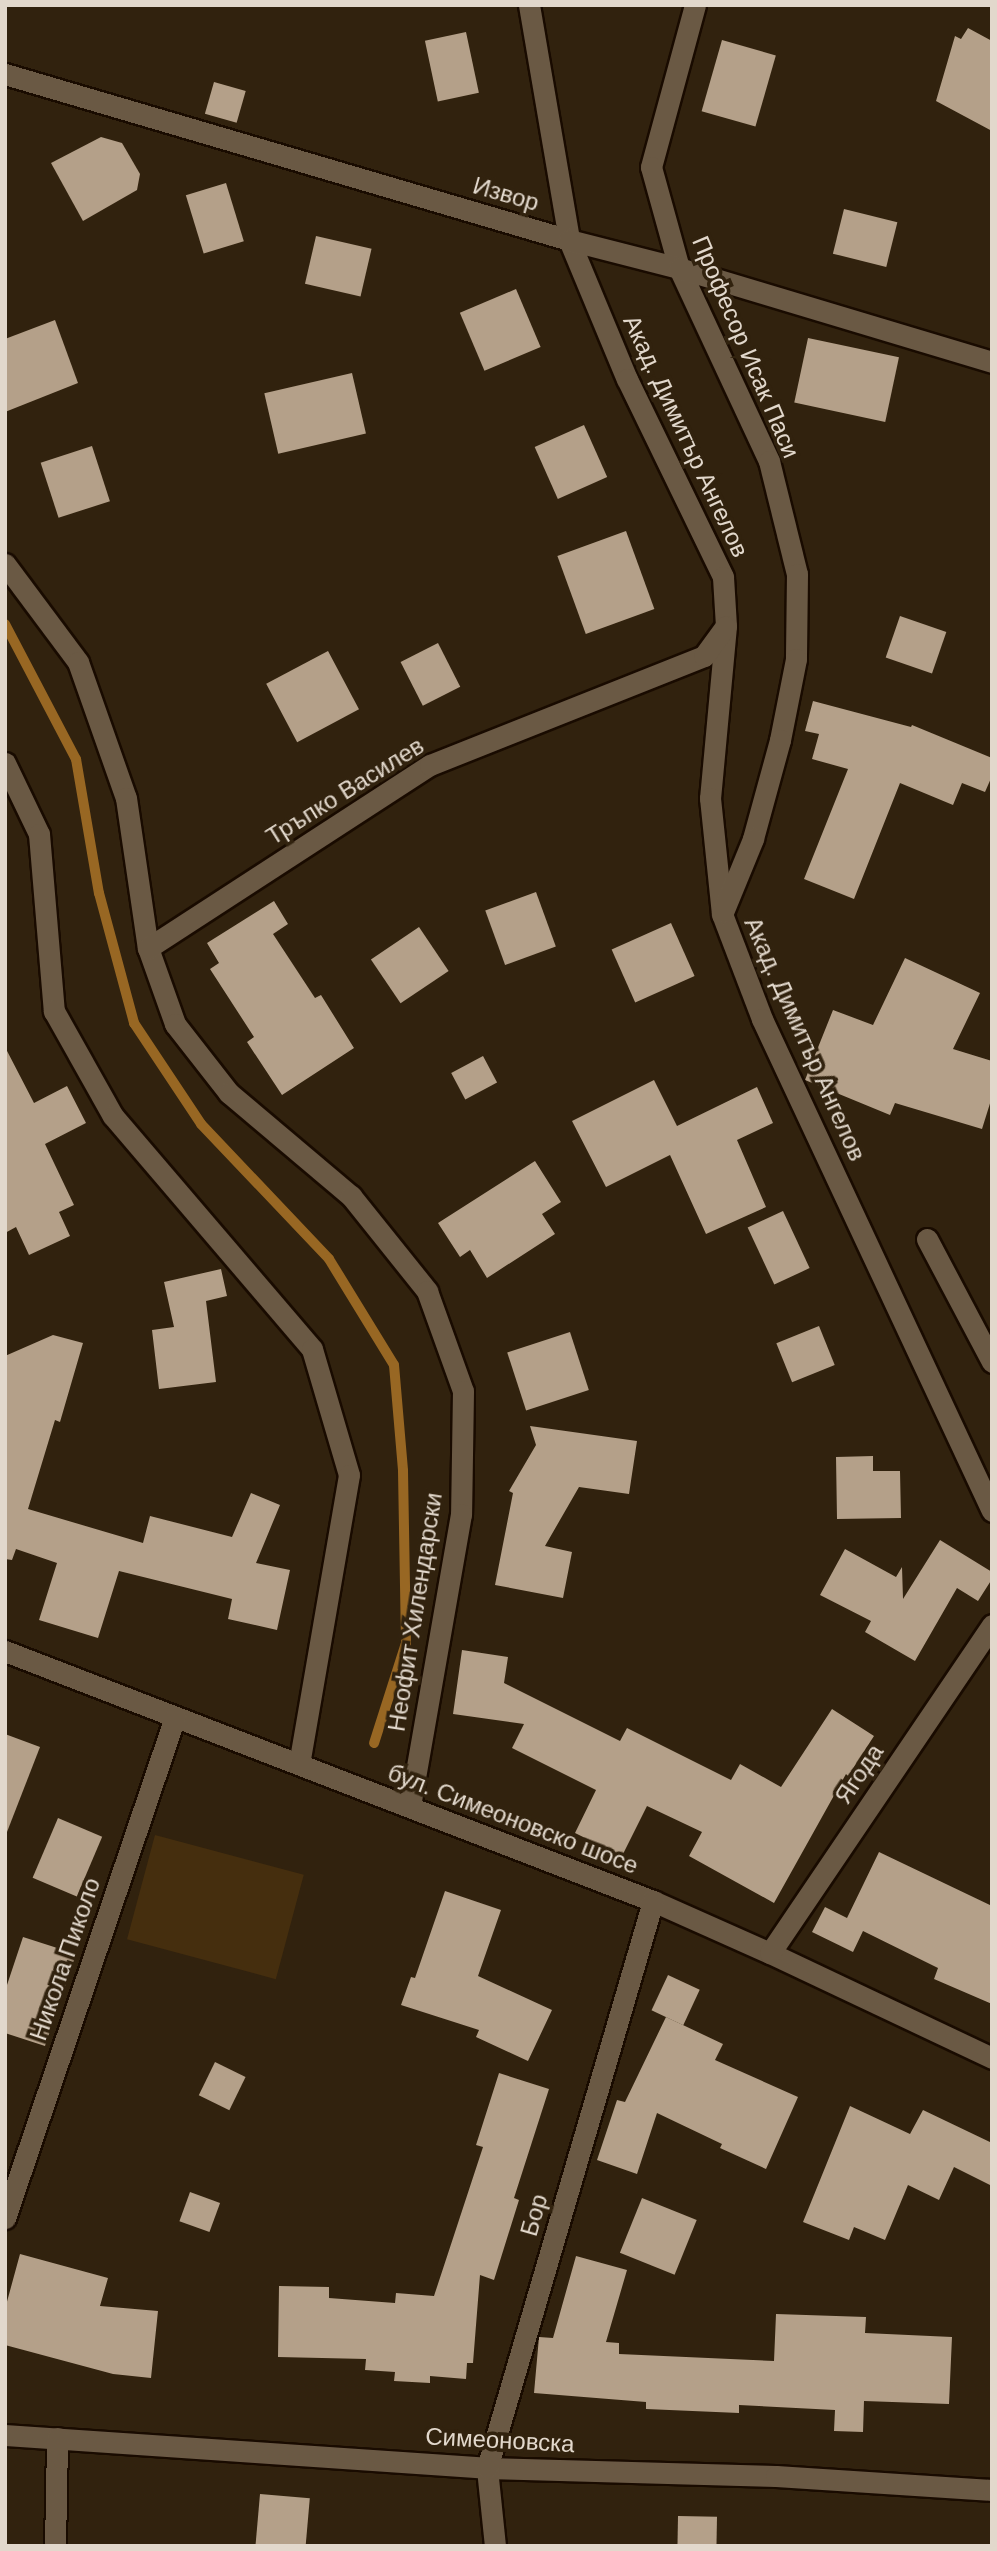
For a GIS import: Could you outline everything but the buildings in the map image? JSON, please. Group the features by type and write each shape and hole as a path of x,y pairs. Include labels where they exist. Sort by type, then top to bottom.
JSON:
{"street":[{"name":"Акад. Димитър Ангелов","path":"529,5 569,240 627,379 723,577 726,626 710,797 722,914 762,1019 992,1511"},
{"name":"Професор Исак Паси","path":"695,5 651,167 678,268 769,461 797,574 796,659 780,740 753,839 722,914"},
{"name":"Извор","path":"5,74 569,240 678,268 992,362"},
{"name":"Неофит Хилендарски","path":"5,564 78,662 126,798 148,948 175,1024 229,1093 351,1196 427,1291 463,1391 461,1514 410,1807"},
{"name":"Тръпко Василев","path":"148,948 430,765 704,656 726,626"},
{"path":"5,763 39,834 54,1011 113,1116 312,1349 349,1475 299,1763"},
{"path":"927,1238 992,1362"},
{"name":"Ягода","path":"770,1953 992,1625"},
{"name":"бул. Симеоновско шосе","path":"5,1651 653,1901 992,2058"},
{"name":"Никола Пиколо","path":"5,2218 175,1717"},
{"name":"Бор","path":"495,2546 487,2468 653,1901"},
{"name":"Симеоновска","path":"5,2435 487,2468 776,2476 992,2490"},
{"path":"55,2546 57,2438"}],"shaded area":[{"path":"155,1835 304,1875 276,1979 127,1939"}],"waterway":[{"path":"5,624 76,759 99,893 134,1023 201,1124 329,1259 394,1365 403,1471 406,1643 374,1743"}]}
